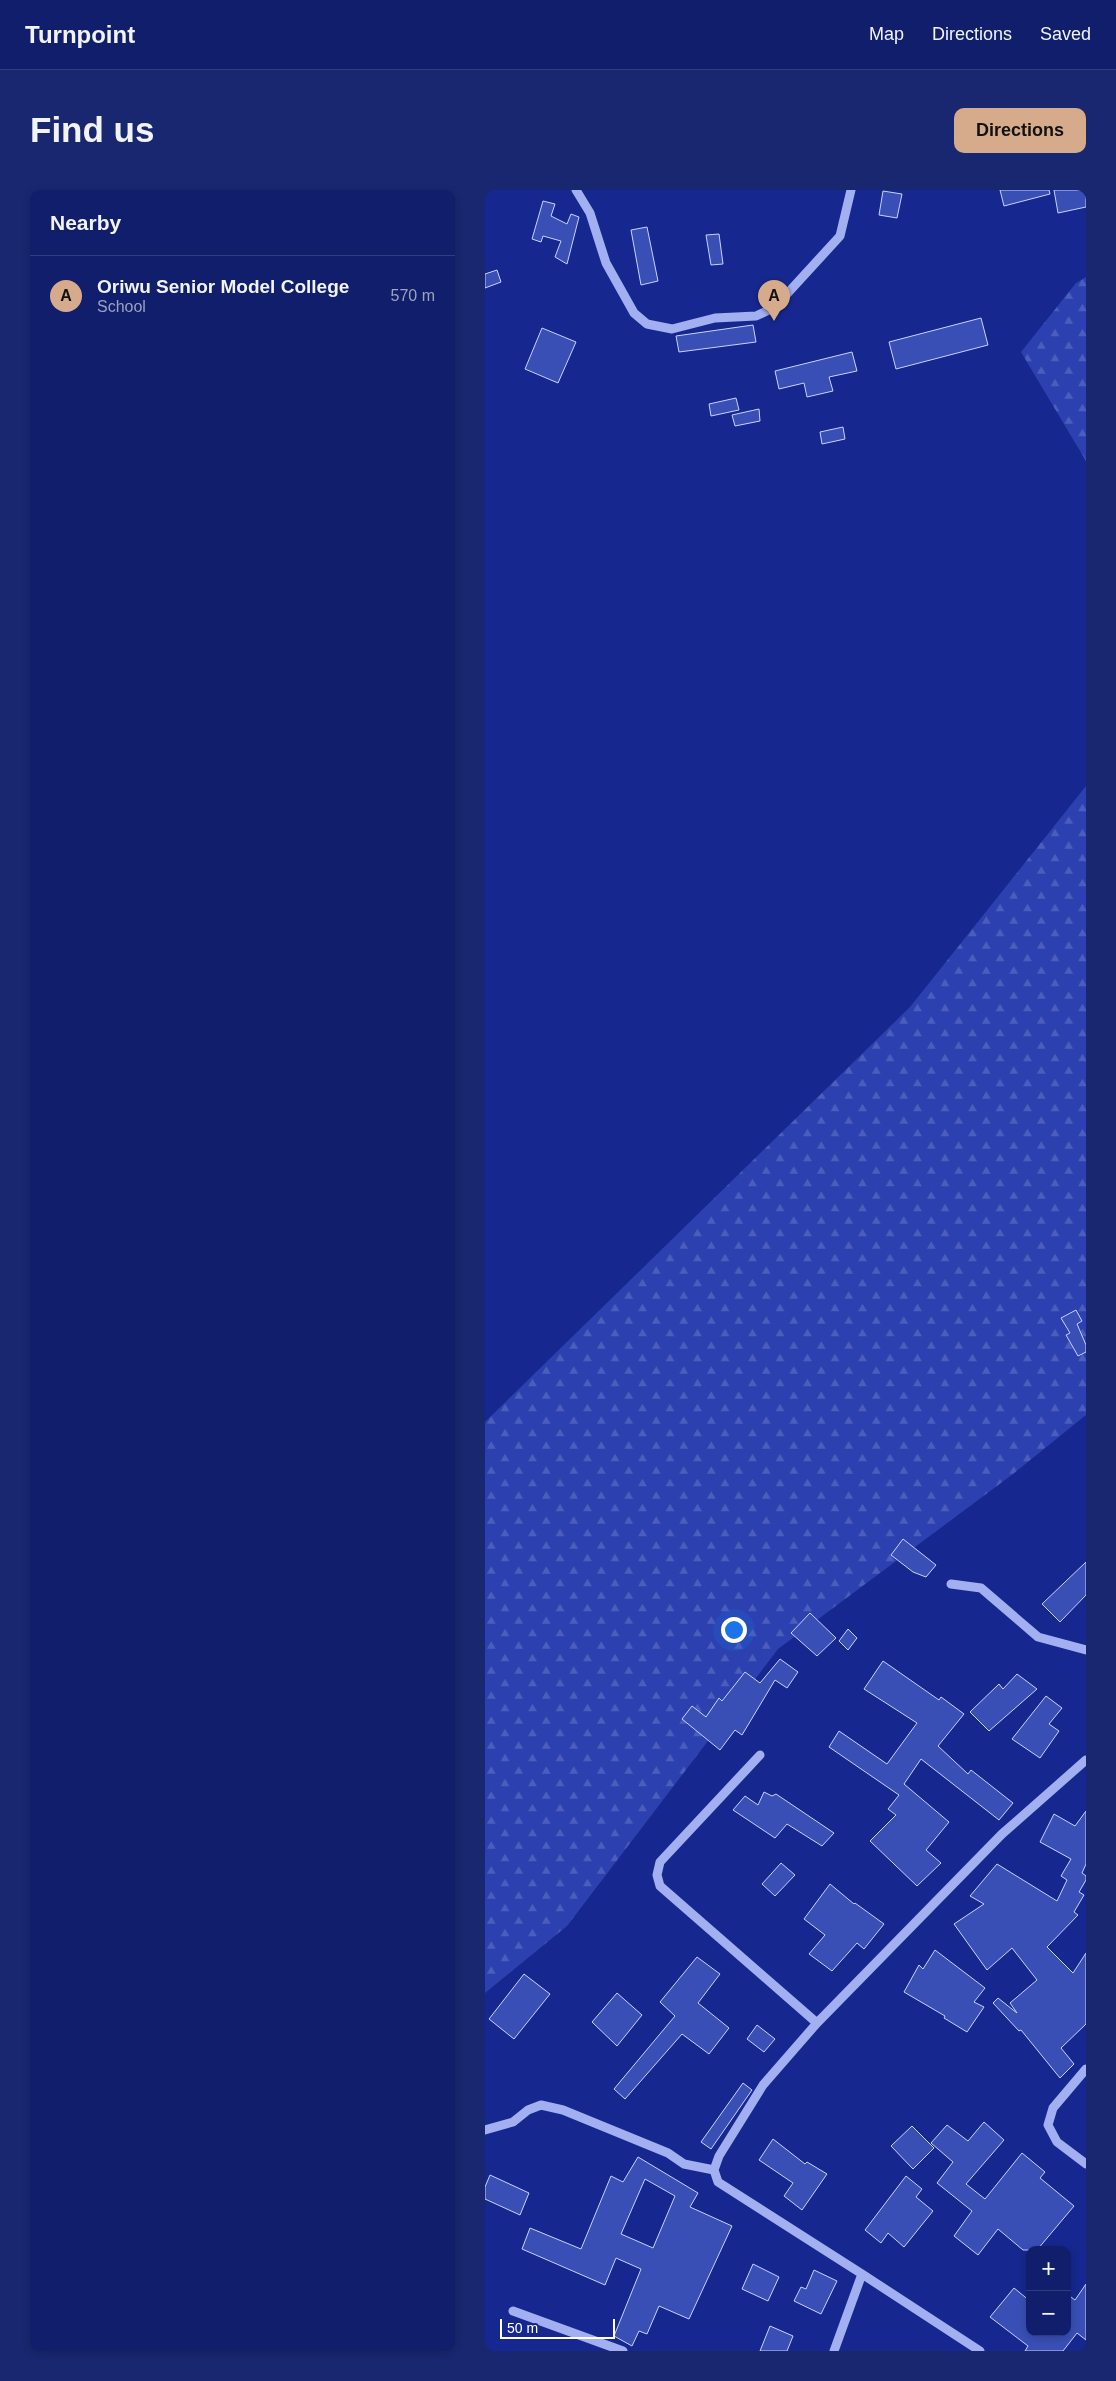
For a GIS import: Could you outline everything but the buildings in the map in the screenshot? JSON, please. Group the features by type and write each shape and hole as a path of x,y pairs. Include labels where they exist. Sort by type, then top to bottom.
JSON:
{"street":[{"path":"576,190 590,213 606,263 634,313 647,324 672,329 715,318 756,316 775,308 840,236 851,190"},
{"path":"951,1584 981,1588 1038,1637 1086,1650"},
{"path":"760,1755 660,1862 657,1875 660,1886 817,2023"},
{"path":"980,2351 718,2182 714,2170 719,2156 763,2085 817,2023 1002,1834 1086,1760"},
{"path":"1086,2069 1053,2108 1048,2125 1057,2142 1086,2164"},
{"path":"485,2130 513,2122 528,2110 541,2105 563,2110 668,2153 684,2164 714,2170"},
{"path":"834,2351 862,2274"},
{"path":"513,2311 623,2351"}],"green space":[{"path":"1086,277 1086,461 1021,352 1076,283"},
{"path":"1086,786 1086,1415 1013,1474 778,1649 567,1926 485,1993 485,1422 910,1007"}],"place":[{"name":"Oriwu Senior Model College","path":"774,321"}]}
